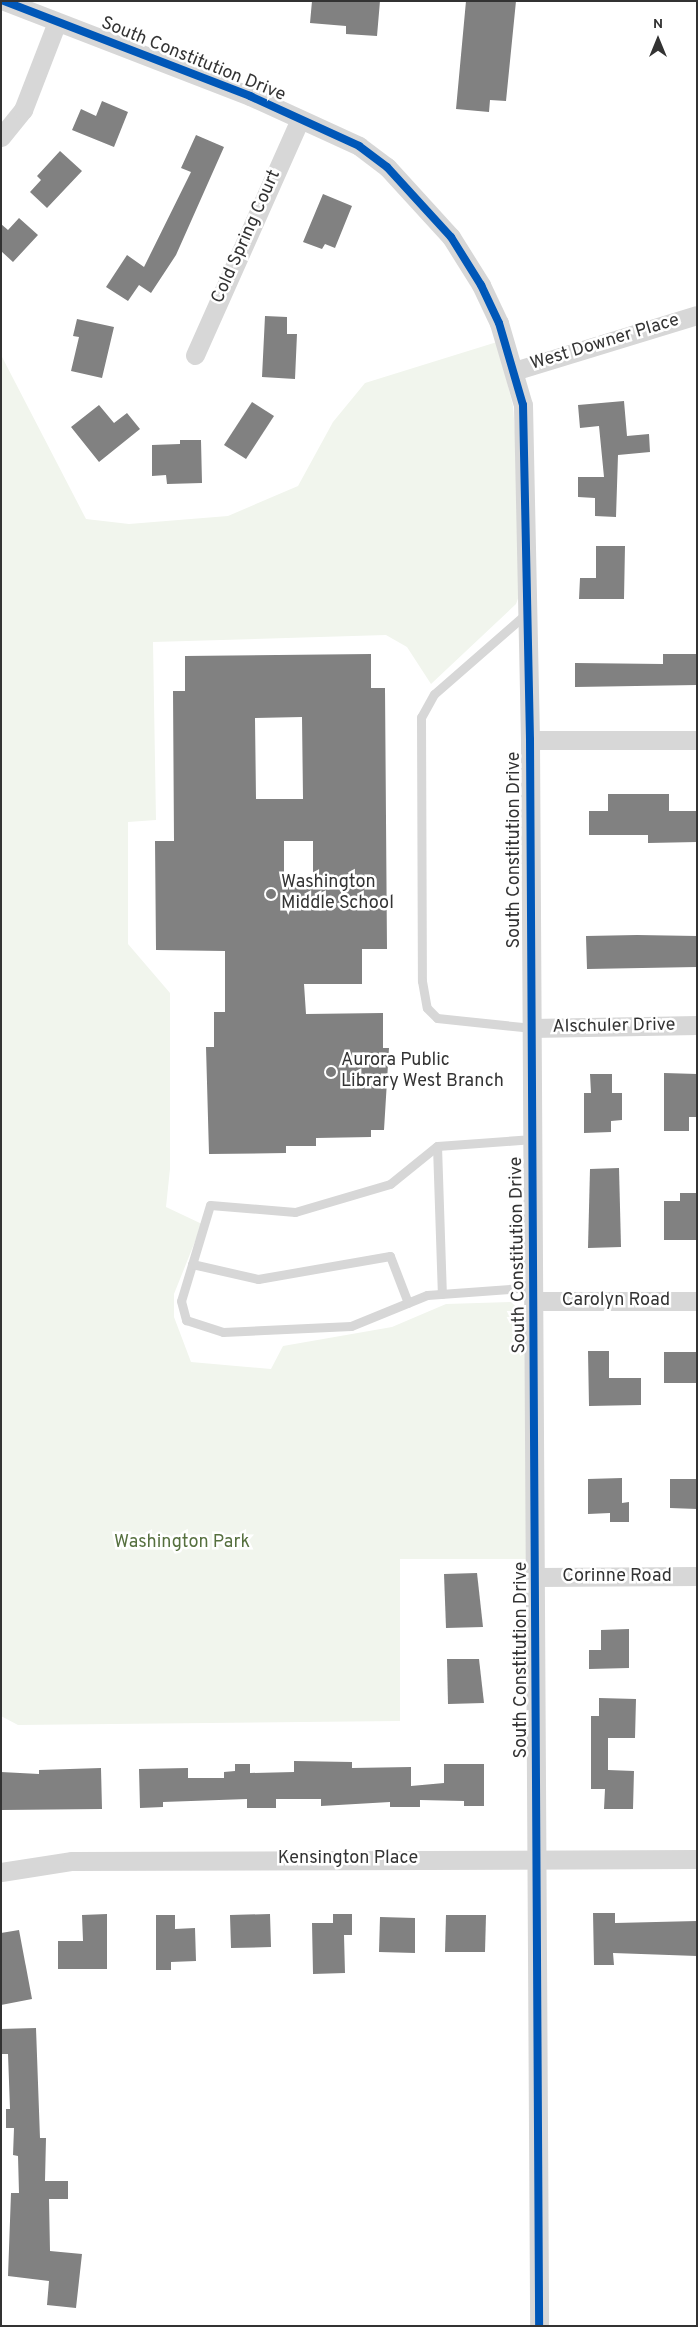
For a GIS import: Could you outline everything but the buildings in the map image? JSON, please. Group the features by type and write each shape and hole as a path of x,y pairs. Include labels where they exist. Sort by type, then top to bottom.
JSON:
{"street":[{"name":"South Constitution Drive","path":"4,1 300,119 359,146 387,167 451,237 496,316 514,371 522,405 529,611 537,1577 540,2326"},
{"path":"1,136 23,110 57,22"},
{"name":"Cold Spring Court","path":"195,356 300,119"},
{"name":"West Downer Place","path":"514,371 697,315"},
{"path":"530,740 697,740"},
{"name":"Alschuler Drive","path":"532,1028 697,1025"},
{"name":"Carolyn Road","path":"535,1294 697,1301"},
{"name":"Corinne Road","path":"537,1577 697,1576"},
{"name":"Kensington Place","path":"1,1872 72,1861 697,1860"}],"lane":[{"path":"529,611 434,694 421,718 424,999 437,1018 450,1022 532,1028"},
{"path":"533,1139 437,1146 390,1184 295,1212 210,1205 181,1301 186,1320 223,1332 351,1326 408,1303 442,1294 535,1294"},
{"path":"437,1146 442,1294"},
{"path":"192,1264 258,1279 390,1256 408,1303"}],"green space":[{"name":"Washington Park","path":"497,342 513,406 520,501 523,585 516,604 431,684 407,647 386,635 153,642 156,820 128,822 128,944 170,993 170,1169 166,1207 202,1224 174,1294 174,1317 191,1362 271,1369 283,1346 392,1327 446,1304 511,1302 525,1315 527,1559 400,1559 400,1721 18,1725 1,1716 1,355 86,519 129,524 228,516 298,486 333,422 365,383"}],"cycle path":[{"path":"4,1 250,96 359,146 387,167 451,237 481,285 499,323 523,405 530,740 539,2326"}],"place":[{"name":"Washington Middle School","path":"271,894"},
{"name":"Aurora Public Library West Branch","path":"331,1072"}]}
